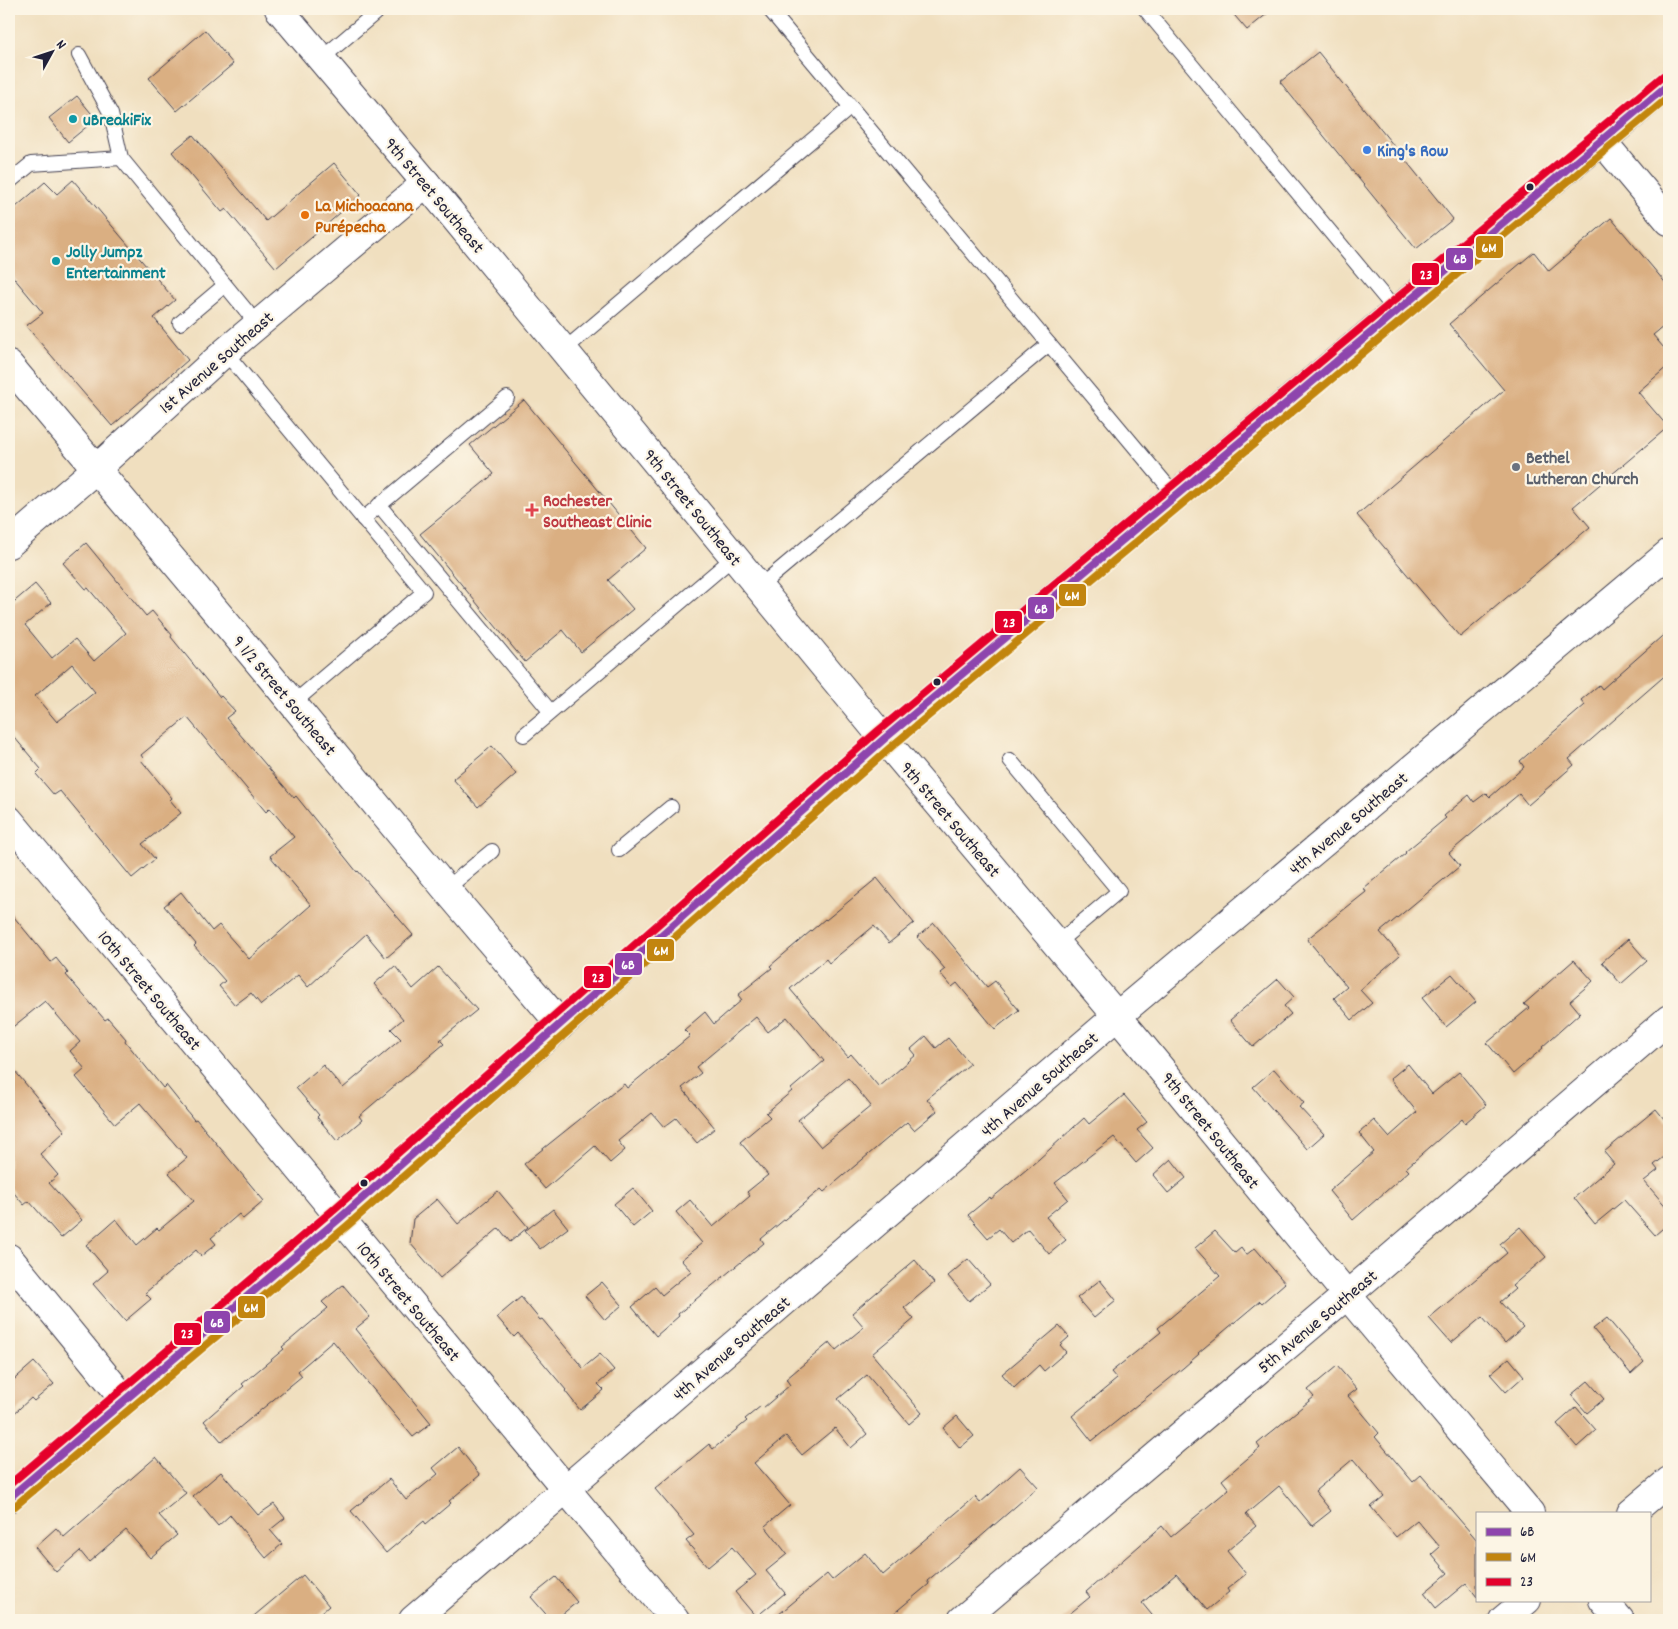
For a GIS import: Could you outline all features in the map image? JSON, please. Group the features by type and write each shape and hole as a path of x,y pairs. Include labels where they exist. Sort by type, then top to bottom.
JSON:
{"street":[{"name":"9th Street Southeast","path":"279,9 426,183 884,739 1118,1016 1347,1295 1529,1512"},
{"path":"9,1498 340,1218 884,739 1669,84"},
{"path":"1602,141 1669,221"},
{"name":"1st Avenue Southeast","path":"9,544 96,469 225,352 426,183"},
{"name":"9 1/2 Street Southeast","path":"9,365 446,890 561,1025"},
{"name":"4th Avenue Southeast","path":"412,1620 567,1490 1118,1016 1669,553"},
{"name":"10th Street Southeast","path":"9,820 675,1620"},
{"name":"5th Avenue Southeast","path":"962,1620 1347,1295 1669,1019"},
{"path":"9,1258 125,1400"},
{"path":"1633,1512 1669,1481"},
{"path":"1503,1620 1525,1602"},
{"path":"1605,1602 1620,1620"}],"lane":[{"path":"321,59 380,9"},
{"path":"769,9 1176,496"},
{"path":"1145,9 1396,311"},
{"path":"80,55 111,114 121,158 258,325"},
{"path":"564,350 851,107"},
{"path":"9,182 32,164 121,158"},
{"path":"180,323 224,285"},
{"path":"759,587 1049,344"},
{"path":"225,352 424,592 292,704"},
{"path":"363,519 506,398"},
{"path":"379,505 550,712"},
{"path":"524,735 734,557"},
{"path":"1010,760 1119,892 1056,944"},
{"path":"619,850 670,807"},
{"path":"446,890 492,851"}],"building":[{"path":"1229,9 1273,9 1247,30"},
{"path":"205,30 233,64 177,111 149,78"},
{"name":"King's Row","path":"1318,52 1453,219 1416,249 1280,82"},
{"name":"uBreakiFix","path":"77,96 96,119 68,142 49,118"},
{"name":"La Michoacana Purépecha","path":"193,135 266,221 334,163 361,195 276,268 226,209 222,212 172,152"},
{"path":"73,180 175,300 154,318 188,360 112,426 26,326 43,313 9,272 9,213 45,182 57,194"},
{"name":"Bethel Lutheran Church","path":"1611,218 1669,287 1669,322 1653,335 1669,354 1669,365 1638,392 1668,427 1573,507 1590,527 1460,637 1357,515 1504,390 1449,324 1534,252 1549,271"},
{"name":"Rochester Southeast Clinic","path":"524,400 646,548 608,580 633,609 581,652 563,630 525,662 420,534 494,474 470,445"},
{"path":"86,543 146,616 152,611 220,697 235,711 226,718 294,798 296,796 357,872 413,935 386,958 366,934 308,987 298,975 261,1005 251,993 235,1005 219,986 225,981 194,946 196,944 164,906 181,892 212,931 219,925 249,959 311,905 270,856 294,837 270,808 266,812 187,717 141,755 143,758 141,760 172,798 170,800 181,813 142,844 155,859 132,878 60,791 54,795 36,774 41,769 9,731 9,606 35,584 51,603 25,625 52,658 75,639 94,661 126,633 88,588 86,589 63,563","holes":["72,664 95,692 57,722 35,696"]},
{"path":"1669,630 1669,672 1569,759 1574,765 1528,805 1519,794 1449,853 1460,866 1380,932 1400,955 1360,990 1372,1003 1352,1020 1334,998 1347,987 1307,939 1366,892 1364,888 1446,818 1444,816 1469,795 1474,802 1486,793 1490,797 1524,767 1520,761 1585,705 1581,700 1599,685 1602,689"},
{"path":"492,746 516,774 478,807 453,779"},
{"path":"877,878 914,923 889,943 874,926 829,963 826,959 790,989 848,1057 851,1054 879,1087 916,1055 911,1049 926,1036 936,1048 948,1038 970,1064 927,1099 937,1111 914,1130 907,1122 824,1192 821,1189 761,1239 764,1243 678,1314 679,1316 656,1336 632,1307 655,1287 662,1295 691,1271 681,1260 702,1243 676,1212 690,1200 713,1227 750,1196 747,1192 768,1175 740,1142 770,1117 766,1113 824,1061 787,1017 768,1032 756,1017 696,1067 701,1073 682,1088 715,1128 697,1143 676,1118 664,1127 652,1113 618,1141 625,1150 610,1163 595,1146 545,1189 524,1164 624,1084 627,1088 690,1036 684,1030 705,1012 714,1024 742,1000 738,995 772,968 770,966","holes":["848,1078 871,1106 821,1147 798,1120"]},
{"path":"9,911 51,962 56,958 68,973 66,975 105,1020 108,1018 163,1088 166,1085 264,1201 243,1219 239,1214 211,1238 216,1244 201,1256 196,1250 145,1293 151,1299 125,1321 93,1284 108,1271 86,1245 116,1219 137,1245 157,1228 159,1230 194,1201 169,1173 187,1158 140,1103 115,1124 76,1077 85,1069 70,1051 80,1042 45,1001 9,1030"},
{"path":"934,923 987,987 995,981 1019,1010 995,1029 957,983 952,987 940,973 945,969 917,937"},
{"path":"1628,939 1647,961 1621,984 1602,962"},
{"path":"1574,960 1593,981 1570,1001 1580,1013 1513,1074 1487,1043 1529,1008 1524,1004"},
{"path":"395,966 413,989 438,967 477,1010 440,1040 444,1044 359,1116 362,1120 337,1141 317,1117 319,1115 296,1088 323,1065 343,1088 401,1039 391,1029 403,1019 374,984"},
{"path":"1452,974 1476,1002 1446,1027 1422,998"},
{"path":"1278,979 1294,997 1284,1006 1291,1014 1253,1047 1230,1020"},
{"path":"9,1064 65,1131 40,1154 58,1175 49,1183 82,1220 61,1238 29,1201 24,1205 9,1187"},
{"path":"1408,1064 1432,1094 1459,1072 1486,1105 1465,1123 1462,1119 1406,1168 1409,1171 1353,1220 1329,1191 1374,1152 1359,1133 1374,1120 1389,1137 1417,1112 1390,1079"},
{"path":"1274,1069 1304,1103 1299,1107 1324,1134 1307,1149 1253,1087"},
{"path":"1124,1095 1147,1122 1137,1130 1153,1148 1136,1163 1114,1137 1055,1183 1068,1199 1046,1217 1066,1240 1049,1254 1028,1229 1011,1243 999,1229 988,1238 968,1215 990,1197 991,1199 1039,1159 1084,1118 1089,1124"},
{"path":"1656,1109 1669,1125 1669,1153 1654,1165 1658,1170 1644,1181 1669,1210 1669,1223 1655,1235 1624,1200 1595,1224 1574,1198 1614,1164 1604,1152"},
{"path":"1171,1159 1186,1178 1168,1193 1153,1175"},
{"path":"633,1188 652,1211 633,1227 614,1204"},
{"path":"498,1191 528,1227 510,1242 499,1228 440,1278 410,1243 413,1219 437,1199 458,1224"},
{"path":"553,1209 568,1228 540,1249 525,1231"},
{"path":"1520,1227 1546,1257 1512,1286 1515,1289 1500,1302 1523,1327 1505,1343 1482,1317 1451,1343 1429,1318 1507,1253 1500,1244"},
{"path":"1215,1231 1235,1253 1241,1248 1246,1255 1255,1248 1285,1283 1262,1303 1260,1301 1183,1368 1092,1441 1072,1416 1117,1379 1111,1372 1161,1332 1158,1328 1220,1276 1195,1248"},
{"path":"968,1259 990,1284 969,1301 948,1276"},
{"path":"915,1260 934,1283 904,1308 914,1319 872,1354 922,1413 909,1424 867,1375 838,1399 867,1434 851,1448 835,1428 802,1455 786,1436 754,1463 790,1505 765,1526 787,1554 766,1571 785,1593 756,1617 735,1592 756,1575 732,1547 708,1567 686,1541 694,1535 655,1489 709,1444 713,1449 747,1421 745,1419 761,1406 763,1408 790,1385 786,1379 830,1342 836,1350 864,1327 852,1313"},
{"path":"1100,1280 1116,1300 1094,1318 1077,1298"},
{"path":"602,1282 622,1305 605,1320 585,1296"},
{"path":"343,1285 370,1317 355,1329 431,1423 413,1437 333,1341 298,1371 302,1376 222,1442 204,1421 244,1386 242,1384 284,1349 282,1347 328,1308 322,1302"},
{"path":"521,1297 583,1368 600,1354 614,1370 598,1384 604,1390 580,1410 566,1390 518,1333 514,1337 497,1317"},
{"path":"1607,1318 1644,1362 1631,1374 1593,1329"},
{"path":"1059,1326 1069,1337 1060,1345 1066,1352 1044,1371 1039,1365 1014,1388 1002,1374"},
{"path":"1509,1358 1524,1376 1506,1392 1490,1374"},
{"path":"34,1362 54,1384 34,1401 31,1398 9,1418 9,1384"},
{"path":"1337,1366 1357,1389 1348,1396 1379,1433 1375,1437 1413,1482 1421,1475 1476,1539 1476,1596 1466,1583 1436,1608 1424,1593 1448,1573 1432,1554 1440,1547 1417,1520 1396,1537 1371,1507 1384,1496 1353,1459 1315,1491 1331,1511 1312,1526 1279,1486 1246,1514 1256,1526 1227,1551 1246,1574 1227,1589 1229,1592 1207,1610 1176,1574 1142,1603 1156,1620 1062,1620 1090,1597 1086,1592 1162,1526 1171,1537 1229,1489 1222,1480 1260,1448 1257,1444 1314,1397 1308,1390"},
{"path":"1588,1381 1604,1399 1587,1413 1571,1395"},
{"path":"1576,1407 1596,1430 1577,1447 1557,1424"},
{"path":"957,1416 974,1436 960,1448 943,1428"},
{"path":"458,1447 480,1475 449,1501 451,1503 426,1524 424,1521 386,1553 351,1511 389,1479 406,1500 438,1474 433,1468"},
{"path":"156,1457 186,1493 159,1515 177,1535 150,1558 126,1530 89,1562 80,1551 56,1572 35,1547 56,1528 64,1537"},
{"path":"1020,1467 1038,1487 927,1581 929,1584 886,1620 772,1620 827,1574 832,1580 865,1553 883,1575 975,1497 980,1503"},
{"path":"221,1472 258,1515 274,1504 285,1518 270,1530 282,1544 266,1558 230,1515 218,1526 193,1496"},
{"path":"303,1575 329,1606 313,1620 249,1620"},
{"path":"556,1577 577,1602 555,1620 551,1620 531,1597"}],"transit line":[{"name":"23","path":"9,1485 333,1210 878,731 1663,76"},
{"name":"6B","path":"9,1498 340,1218 884,739 1669,84"},
{"name":"6M","path":"15,1506 347,1226 891,747 1669,97"}],"place":[{"name":"uBreakiFix","path":"73,119"},
{"name":"King's Row","path":"1367,150"},
{"name":"La Michoacana Purépecha","path":"305,215"},
{"name":"Jolly Jumpz Entertainment","path":"56,261"},
{"name":"Bethel Lutheran Church","path":"1516,467"},
{"name":"Rochester Southeast Clinic","path":"532,510"}]}
